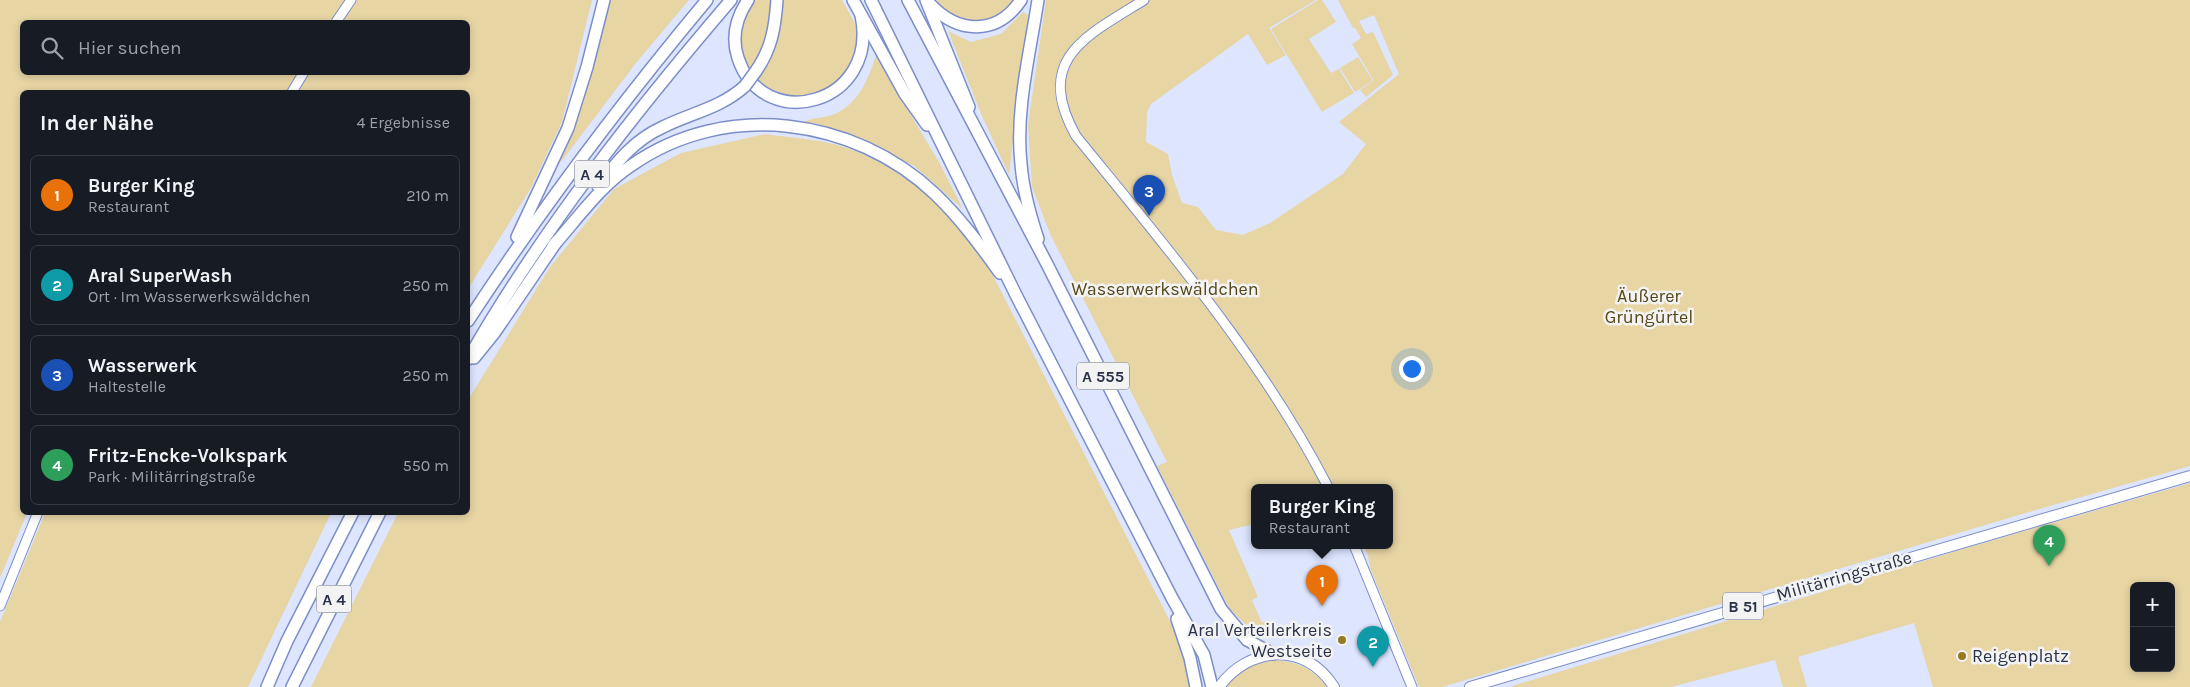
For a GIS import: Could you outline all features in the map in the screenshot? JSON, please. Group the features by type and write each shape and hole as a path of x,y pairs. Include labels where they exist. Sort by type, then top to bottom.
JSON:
{"highway":[{"path":"504,265 568,128 588,67 604,0"},
{"name":"A 4","path":"470,318 504,265 594,140 707,0"},
{"name":"A 4","path":"470,356 512,287 573,198 646,103 732,0"},
{"path":"748,0 739,14 734,31 739,61 748,78 757,87 771,96 788,101 801,102 823,97 847,80 854,72 862,53 864,33 861,15"},
{"path":"470,363 495,332 553,246 627,151 664,126 725,102 745,86 765,58 773,38 777,0"},
{"path":"853,0 905,94 939,140"},
{"name":"A 555","path":"871,0 1016,295 1172,598"},
{"name":"A 555","path":"908,0 1047,264 1159,487 1228,619 1247,640 1273,654"},
{"path":"926,0 983,144"},
{"path":"926,0 950,21 977,27 1002,20 1021,0"},
{"path":"1038,0 1022,110 1021,163 1032,220 1047,264"},
{"path":"553,246 615,178 661,148 694,135 722,128 757,124 789,126 836,136 875,152 901,167 934,193 957,217 1016,295"},
{"name":"A 4","path":"266,687 291,633 351,515"},
{"name":"A 4","path":"292,687 378,515"},
{"path":"1172,598 1190,658 1196,687"},
{"path":"1172,598 1204,655 1212,687"}],"main road":[{"name":"Militärringstraße","path":"1470,687 2190,476"},
{"path":"1219,687 1227,676 1241,665 1254,658 1273,654 1293,656 1309,662 1322,672 1334,687"}],"street":[{"path":"337,20 351,0"},
{"path":"1144,0 1088,35 1069,56 1060,79 1062,106 1076,136 1236,339 1308,449 1326,484"},
{"path":"293,90 302,75"},
{"path":"0,606 37,515"},
{"path":"1356,549 1412,687"}],"green space":[{"path":"0,0 592,0 562,122 531,188 470,286 470,90 20,90 20,515 26,515 0,578"},
{"path":"610,0 689,0 636,63 561,162 560,160 591,75"},
{"path":"755,0 771,0 765,37 760,53 750,72 743,53 740,35 744,17"},
{"path":"782,0 842,0 856,26 858,39 854,53 855,58 846,72 835,83 811,95 784,94 756,79 763,70 776,42"},
{"path":"937,0 1014,0 1005,11 996,17 978,21 968,20 950,13"},
{"name":"Äußerer Grüngürtel","path":"1046,0 1316,0 1269,28 1286,55 1267,65 1248,34 1151,104 1147,112 1146,142 1168,154 1172,175 1182,203 1198,207 1216,230 1243,235 1270,223 1343,174 1366,144 1339,122 1399,74 1374,15 1359,21 1366,34 1373,32 1393,75 1366,97 1360,90 1374,81 1352,44 1361,38 1355,28 1353,28 1338,0 2190,0 2190,466 1442,687 1419,687 1370,568 1365,549 1393,549 1393,484 1251,484 1251,525 1229,530 1258,597 1252,600 1262,623 1268,620 1270,624 1265,631 1258,631 1247,626 1229,608 1157,466 1167,462 1051,236 1032,187 1028,125"},
{"path":"1318,0 1322,0 1336,22 1309,39 1331,73 1339,69 1354,93 1322,112 1271,29"},
{"path":"1023,12 1028,15 1009,175 982,116 948,31 971,42 1001,34"},
{"path":"876,56 940,164 963,209 914,166 845,132 803,123 811,119 833,115 852,102 862,89"},
{"path":"1358,57 1373,81 1355,92 1340,68"},
{"path":"765,134 835,144 885,165 923,192 941,208 972,242 985,260 1175,631 1193,687 311,687 397,515 470,515 470,397 550,267 614,189 681,153"},
{"path":"2190,483 2190,687 1933,687 1914,623 1798,657 1807,687 1783,687 1775,660 1671,687 1509,687 1973,546"},
{"path":"44,515 330,515 248,687 0,687 0,622"},
{"path":"1272,660 1280,660 1303,667 1316,675 1327,687 1226,687 1240,672"}],"place":[{"name":"Wasserwerk","path":"1149,216"},
{"name":"Fritz-Encke-Volkspark","path":"2049,566"},
{"name":"Burger King","path":"1322,606"},
{"name":"Aral Verteilerkreis Westseite","path":"1342,640"},
{"name":"Reigenplatz","path":"1962,656"},
{"name":"Aral SuperWash","path":"1373,667"}],"park label":[{"name":"Wasserwerkswäldchen","path":"1165,289"}]}
